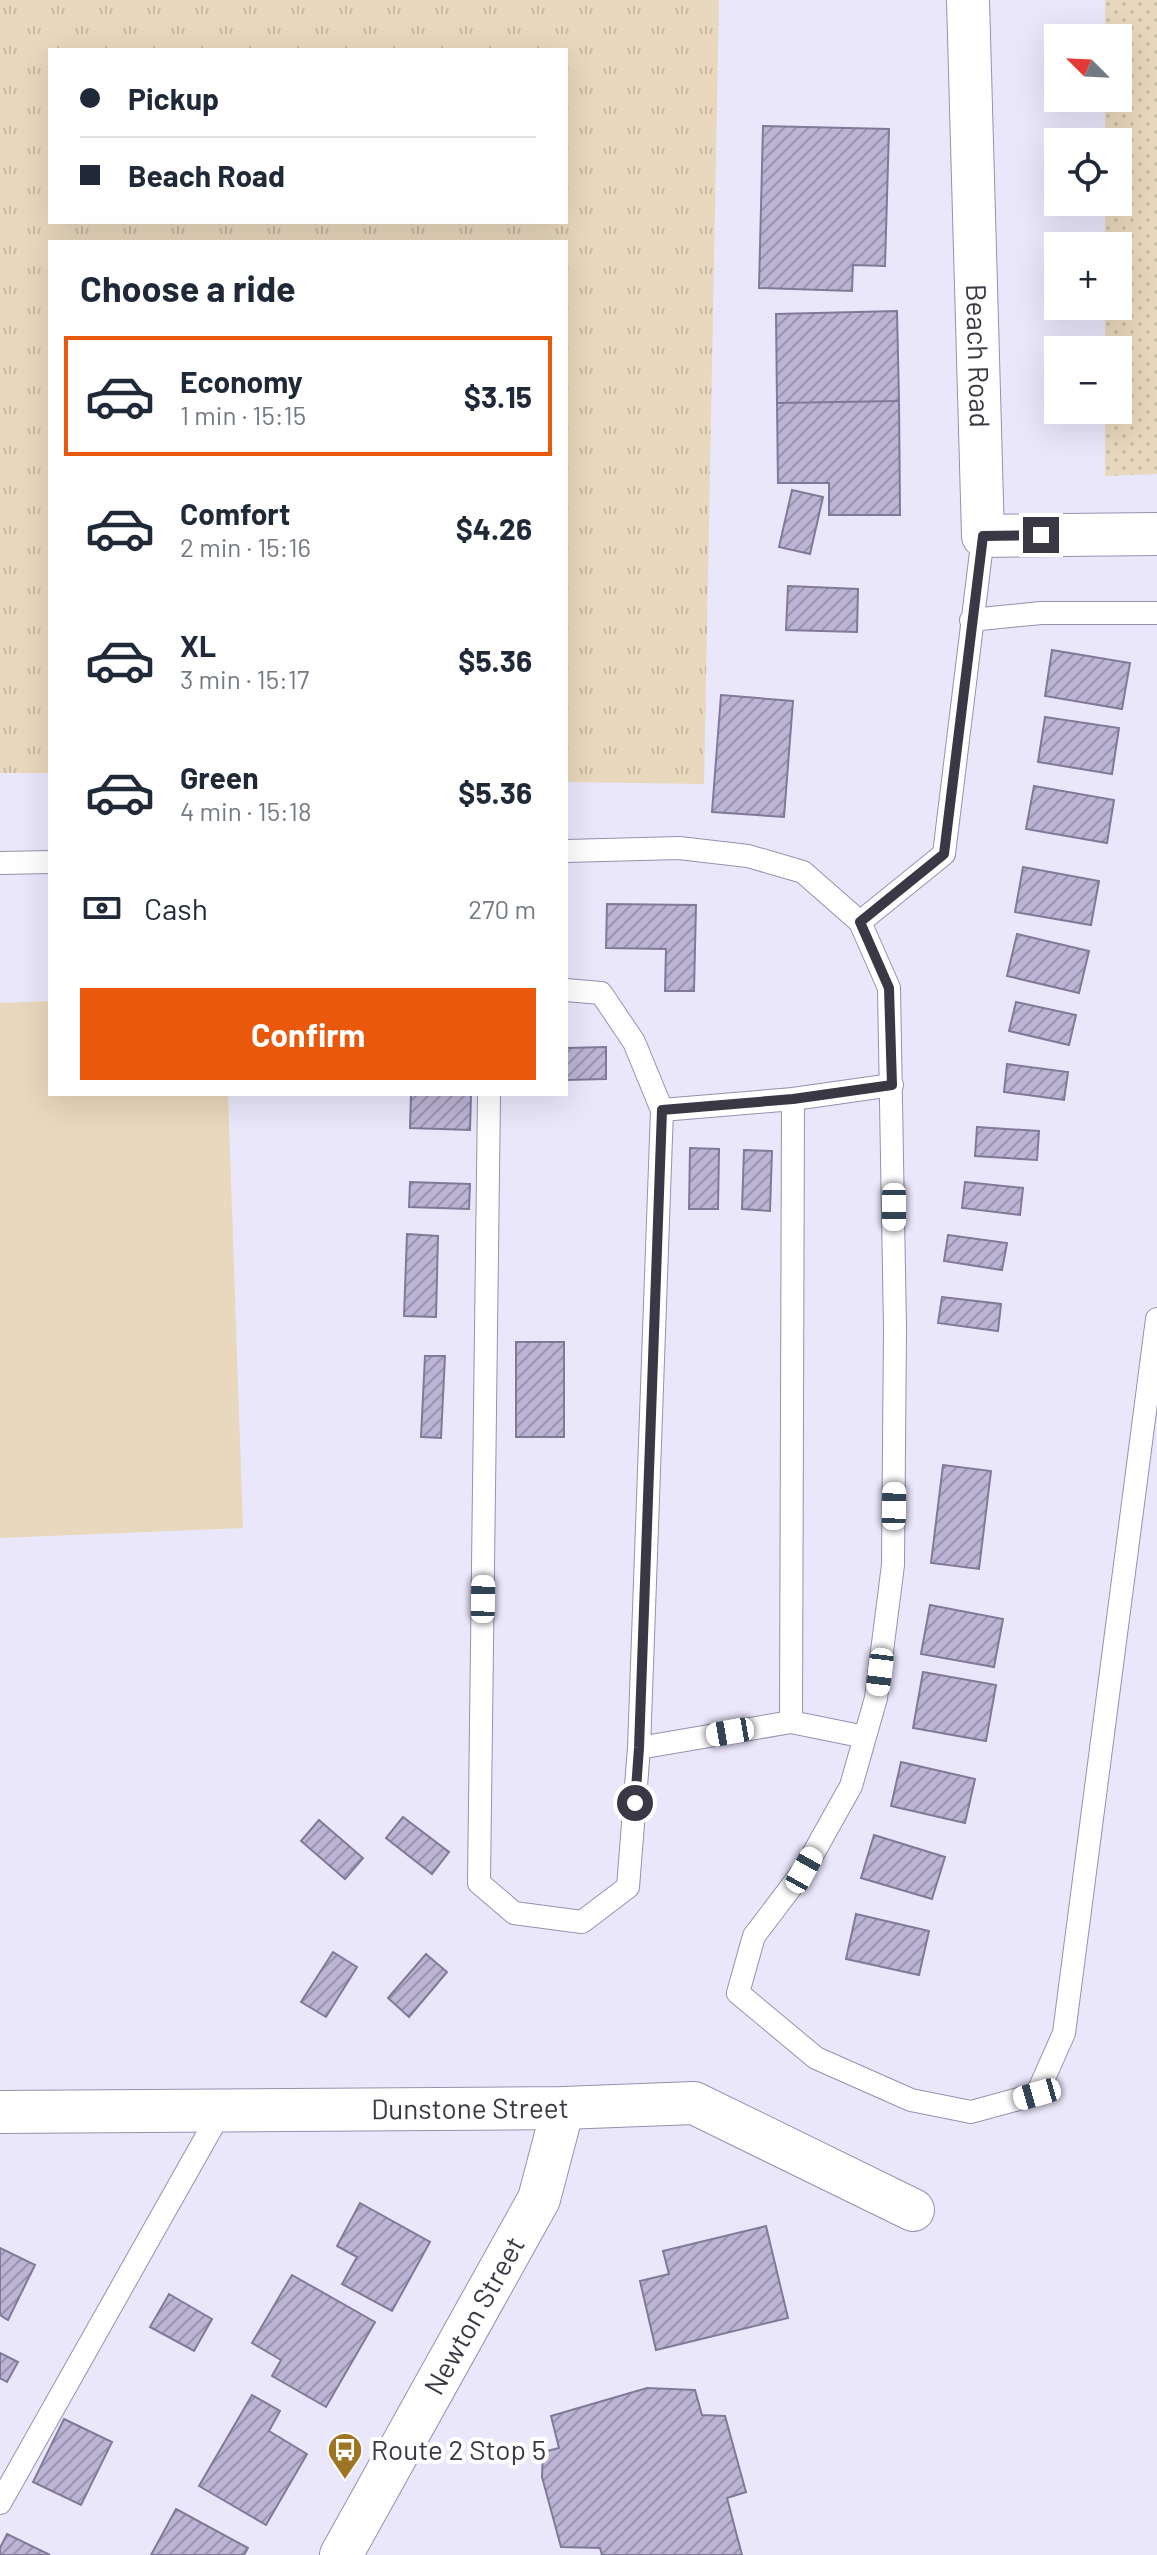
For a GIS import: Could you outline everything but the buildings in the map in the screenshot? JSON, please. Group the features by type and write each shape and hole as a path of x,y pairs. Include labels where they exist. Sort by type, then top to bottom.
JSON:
{"street":[{"name":"Beach Road","path":"968,0 983,536"},
{"path":"983,536 1157,534"},
{"name":"Dunstone Street","path":"0,2112 563,2108 694,2103 913,2210"},
{"name":"Newton Street","path":"341,2555 539,2199 563,2108"}],"lane":[{"path":"860,922 944,854 983,536"},
{"path":"971,620 1041,613 1157,613"},
{"path":"568,851 679,848 748,856 803,872 860,922 889,988 895,1313 893,1565 876,1698 851,1786 804,1870 754,1936 738,1993 816,2058 911,2100 971,2112 1037,2094 1064,2033 1157,1319"},
{"path":"0,863 48,862"},
{"path":"489,1096 479,1883 514,1913 582,1922 628,1887 639,1748 662,1110 634,1042 601,993 568,990"},
{"path":"662,1110 793,1099 892,1085"},
{"path":"791,1722 793,1099"},
{"path":"639,1748 791,1722 865,1737"},
{"path":"0,2503 221,2111"}],"green space":[{"path":"0,0 719,0 704,784 568,782 568,240 48,240 48,773 0,773"},
{"path":"1105,0 1157,0 1157,474 1105,476 1105,424 1132,424 1132,336 1105,336 1105,320 1132,320 1132,232 1105,232 1105,216 1132,216 1132,128 1105,128 1105,112 1132,112 1132,24 1105,24"},
{"path":"48,1001 48,1096 228,1096 243,1528 0,1538 0,1003"}],"place":[{"name":"Route 2 Stop 5","path":"345,2481"}],"route":[{"path":"635,1803 662,1110 793,1099 892,1085 889,988 860,922 944,854 983,536 1041,535"}]}
